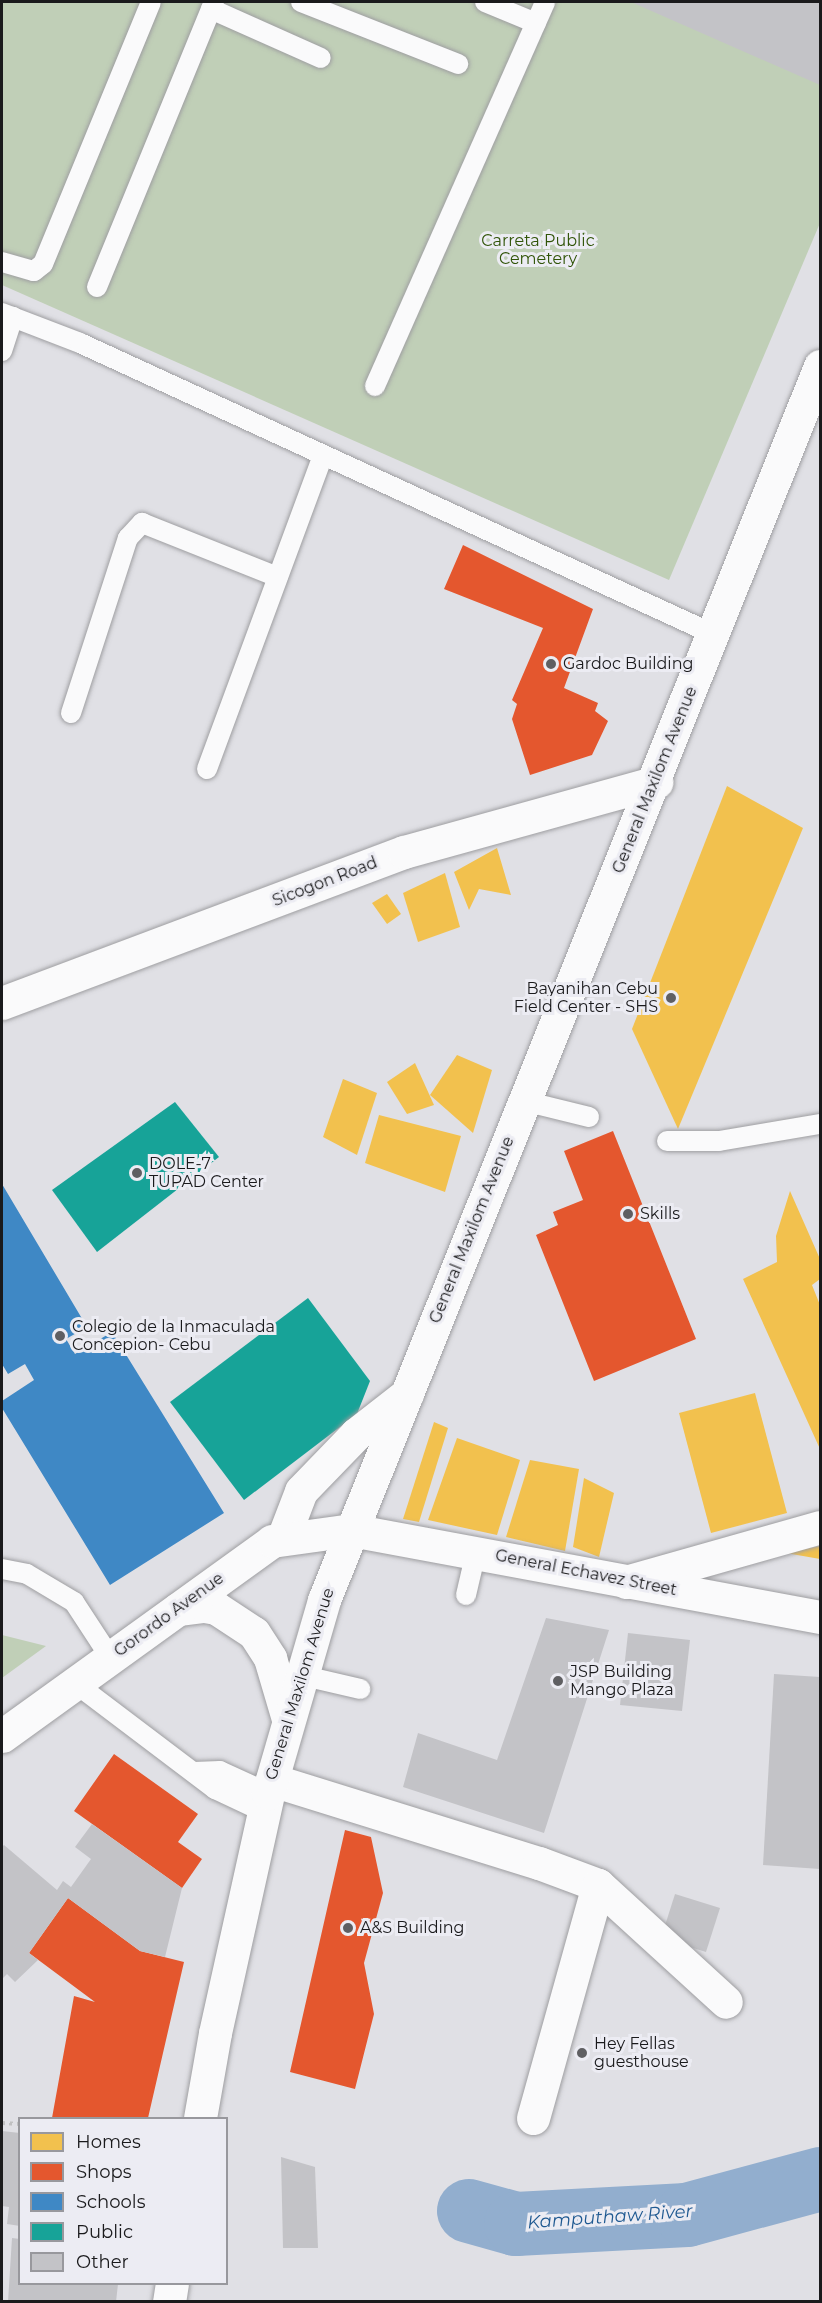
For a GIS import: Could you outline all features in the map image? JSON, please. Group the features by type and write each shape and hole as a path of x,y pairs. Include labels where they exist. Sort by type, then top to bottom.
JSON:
{"main road":[{"name":"General Maxilom Avenue","path":"200,2117 215,2033 268,1795 300,1675 351,1530 656,782 820,366"},
{"name":"Sicogon Road","path":"2,1004 404,852 656,782"},
{"path":"283,1538 301,1491 356,1434 407,1394"},
{"path":"626,1582 820,1527"},
{"name":"Gorordo Avenue","path":"2,1736 242,1560 283,1538 351,1530"},
{"name":"General Echavez Street","path":"351,1530 820,1617"},
{"path":"178,1609 204,1606 216,1608 254,1633 270,1658 289,1720"},
{"path":"268,1795 539,1863 598,1885 726,2002"},
{"path":"533,2118 598,1885"},
{"path":"169,2301 172,2285"}],"lane":[{"path":"2,262 34,271 43,264 151,2"},
{"path":"301,2 458,63"},
{"path":"486,2 536,23"},
{"path":"375,386 545,2"},
{"path":"97,287 212,5 321,58"},
{"path":"2,351 7,315 80,343 713,634"},
{"path":"207,769 323,455"},
{"path":"71,713 129,538 142,522 278,577"},
{"path":"524,1101 589,1117"},
{"path":"667,1141 719,1141 820,1125"},
{"path":"466,1595 476,1552"},
{"path":"2,1569 27,1574 74,1602 110,1658"},
{"path":"300,1675 360,1689"},
{"path":"75,1683 161,1751 194,1772 215,1789 268,1795"}],"path":[{"path":"2,2123 18,2124"}],"green space":[{"name":"Carreta Public Cemetery","path":"2,2 820,2 820,223 669,580 2,285"},
{"path":"2,1635 46,1646 2,1678"}],"building: Homes":[{"path":"727,786 803,828 678,1129 632,1029"},
{"path":"497,848 511,895 479,889 469,910 454,872"},
{"path":"445,873 460,927 418,942 403,893"},
{"path":"387,894 401,914 387,924 372,903"},
{"path":"457,1055 492,1070 473,1133 430,1095"},
{"path":"415,1063 434,1105 407,1114 387,1082"},
{"path":"343,1079 377,1093 357,1155 323,1137"},
{"path":"379,1115 461,1136 445,1192 365,1163"},
{"path":"790,1191 820,1259 820,1279 812,1285 820,1305 820,1449 743,1279 777,1262 776,1236"},
{"path":"755,1393 787,1513 711,1533 679,1413"},
{"path":"434,1422 448,1428 419,1522 403,1519"},
{"path":"457,1438 520,1460 497,1535 428,1520"},
{"path":"530,1460 579,1469 565,1551 506,1537"},
{"path":"584,1478 614,1493 599,1557 573,1547"},
{"path":"820,1546 820,1559 786,1553"}],"building: Shops":[{"name":"Gardoc Building","path":"463,545 593,609 564,688 598,703 595,711 608,721 592,755 530,775 512,719 517,704 512,700 543,628 444,589"},
{"path":"613,1131 696,1339 594,1381 536,1235 558,1225 553,1212 583,1200 564,1151"},
{"path":"114,1754 198,1814 178,1842 202,1859 182,1888 74,1811"},
{"name":"A&S Building","path":"345,1830 371,1837 383,1893 364,1963 374,2014 355,2089 290,2072"},
{"path":"68,1898 140,1951 184,1962 148,2117 52,2117 74,1996 95,2002 29,1953"}],"building: Schools":[{"name":"Colegio de la Inmaculada Concepion- Cebu","path":"2,1184 87,1327 66,1339 75,1354 112,1332 224,1513 110,1585 2,1408 2,1401 34,1380 25,1364 8,1374 2,1364"}],"building: Public":[{"name":"DOLE-7 TUPAD Center","path":"175,1102 219,1157 97,1252 52,1190"},
{"path":"308,1298 370,1381 357,1414 244,1500 170,1402"}],"building: Other":[{"path":"631,2 820,2 820,85"},
{"name":"JSP Building Mango Plaza","path":"546,1618 609,1630 544,1833 403,1787 418,1733 497,1760"},
{"path":"628,1633 690,1640 682,1711 620,1705"},
{"path":"774,1674 820,1677 820,1869 763,1865"},
{"path":"92,1824 182,1888 165,1957 140,1951 68,1898 29,1953 38,1960 15,1982 7,1974 2,1979 2,1847 4,1845 57,1890 63,1881 71,1887 91,1859 75,1847"},
{"path":"675,1894 720,1908 706,1952 661,1938"},
{"path":"2,2131 18,2133 18,2226 7,2224 9,2207 2,2206"},
{"path":"281,2157 315,2167 318,2248 283,2248"},
{"path":"12,2238 18,2239 18,2285 118,2285 116,2302 8,2302"}],"waterway":[{"name":"Kamputhaw River","path":"469,2211 516,2224 687,2215 820,2179"}],"place":[{"name":"Gardoc Building","path":"551,664"},
{"name":"Bayanihan Cebu Field Center - SHS","path":"671,998"},
{"name":"DOLE-7 TUPAD Center","path":"137,1173"},
{"name":"Skills","path":"628,1214"},
{"name":"Colegio de la Inmaculada Concepion- Cebu","path":"60,1336"},
{"name":"JSP Building Mango Plaza","path":"558,1681"},
{"name":"A&S Building","path":"348,1928"},
{"name":"Hey Fellas guesthouse","path":"582,2053"}]}
